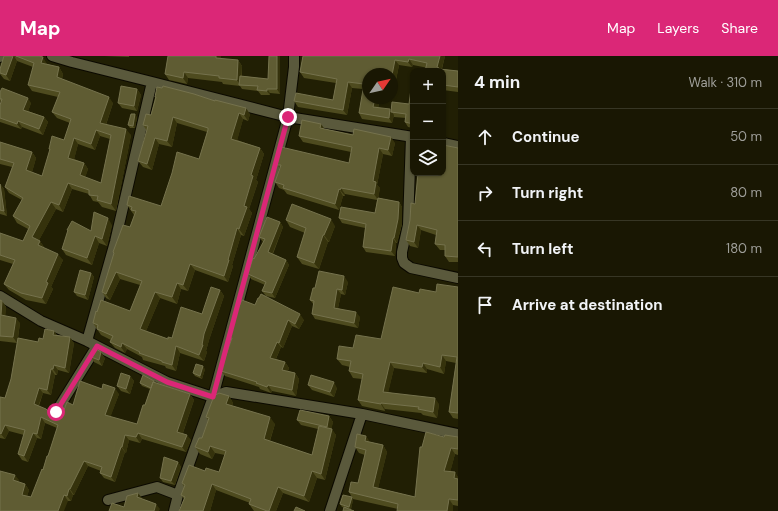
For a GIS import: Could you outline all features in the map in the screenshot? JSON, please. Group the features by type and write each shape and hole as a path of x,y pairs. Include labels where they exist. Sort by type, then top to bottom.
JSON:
{"street":[{"path":"52,56 288,117 410,137"},
{"path":"174,511 178,495 213,397 288,117 294,56"},
{"path":"87,341 115,242 152,82"},
{"path":"412,140 408,225 402,258 404,263 411,268 458,278"},
{"path":"446,144 458,146"},
{"path":"0,296 41,321 87,341 167,382 213,397 226,392 362,414 458,434"},
{"path":"56,412 97,346"},
{"path":"330,511 362,414"},
{"path":"108,500 157,487 178,495"}],"building":[{"path":"4,56 13,56 6,75 0,73"},
{"path":"16,56 43,57 41,63 59,67 57,77 109,97 100,123 126,129 111,204 97,200 98,196 89,195 89,190 68,183 59,205 51,202 32,237 40,241 38,245 58,254 46,282 48,283 42,298 21,293 4,284 15,260 0,255 0,233 23,241 30,226 13,216 23,198 5,187 14,163 0,159 0,142 32,152 26,170 42,176 50,149 52,136 64,140 71,119 52,112 60,92 28,85 34,63","holes":["96,130 111,135 101,183 80,175 84,163 68,158 74,138 91,144"]},
{"path":"168,56 216,56 216,58 238,60 237,80 219,78 219,76 184,72 183,78 165,74"},
{"path":"269,56 277,56 277,89 267,89 267,91 257,90 258,86 239,85 240,76 268,79"},
{"path":"303,56 440,56 437,67 439,68 426,68 427,63 409,59 408,62 395,60 393,68 362,68 362,84 348,82 343,110 294,101 296,93 333,100 337,79 300,72"},
{"path":"446,70 458,71 458,87 446,85"},
{"path":"121,86 137,89 134,106 118,103"},
{"path":"163,86 246,108 244,115 239,113 231,139 260,148 251,175 253,176 244,206 247,207 239,229 237,228 224,276 190,264 183,285 177,283 172,297 155,292 140,329 168,339 168,337 172,338 181,307 202,314 211,287 220,290 204,334 203,345 199,355 176,346 172,365 139,353 140,352 122,343 121,347 110,342 113,336 97,329 98,325 93,323 101,300 130,311 142,281 116,272 106,294 102,292 114,253 113,252 123,225 130,227 136,211 131,210 132,207 127,205 129,196 161,206 177,152 199,159 208,130 208,128 173,117 167,141 155,138 147,164 138,161 148,126 143,125 146,114 151,115 157,87 162,88"},
{"path":"2,88 28,98 23,110 44,117 39,129 18,121 17,124 0,118 0,105 2,99 0,99 0,92"},
{"path":"362,96 362,104 374,104 373,107 390,109 389,118 359,113"},
{"path":"410,96 410,123 405,122 406,114 391,112 392,104 398,104 398,103 409,104"},
{"path":"131,114 135,114 133,126 128,125"},
{"path":"302,120 321,124 320,128 353,135 354,129 391,137 388,150 379,148 373,181 376,182 374,194 341,188 340,190 339,189 335,204 283,188 284,185 275,182 281,165 277,165 281,147 349,163 352,147 299,136"},
{"path":"446,146 458,148 458,257 445,256 445,245 435,244 437,230 417,225 414,242 406,240 410,220 411,203 415,204 418,176 446,176"},
{"path":"0,184 4,211 0,210"},
{"path":"378,198 399,202 398,219 391,251 363,247 366,224 339,218 341,207 375,213"},
{"path":"292,204 331,219 323,235 314,263 297,257 306,228 286,220"},
{"path":"94,212 108,218 102,239 95,236 87,258 62,249 67,230 72,221 91,231"},
{"path":"267,217 280,222 268,252 286,260 272,293 262,291 266,282 248,274 253,258 254,259 265,239 259,237"},
{"path":"80,270 91,273 85,295 74,292"},
{"path":"319,271 344,276 342,290 337,289 334,308 356,312 354,323 312,314 314,301 310,300 313,288 315,288"},
{"path":"437,284 458,287 458,413 449,412 457,357 442,355 440,367 423,363 422,367 390,362 383,392 435,398 433,412 418,409 419,407 381,404 358,400 363,374 349,371 351,361 337,359 339,346 353,348 356,335 381,339 393,287 419,293 420,289 436,292"},
{"path":"261,294 300,314 295,324 288,320 279,343 277,342 270,358 285,362 282,370 295,373 292,390 268,385 267,387 256,383 257,382 221,371 232,338 230,338 237,311 242,300 255,305"},
{"path":"0,300 2,301 1,315 16,318 13,337 0,336"},
{"path":"45,329 54,331 53,335 70,337 65,368 54,365 53,369 51,369 47,390 39,388 34,404 46,409 49,412 55,412 62,415 67,402 73,405 80,381 102,389 103,384 115,388 105,415 137,424 153,382 190,394 177,432 187,435 182,447 138,433 136,437 125,435 111,477 100,473 102,467 84,461 69,489 67,496 64,495 58,511 0,511 0,471 15,475 13,480 25,484 22,495 31,497 42,469 43,470 58,425 41,417 37,434 33,433 24,456 18,454 25,430 5,425 1,434 0,433 0,397 5,398 11,379 18,338 38,342 39,338 43,339"},
{"path":"96,349 101,352 99,360 91,357"},
{"path":"196,364 203,366 200,376 193,373"},
{"path":"121,373 130,376 126,389 117,386"},
{"path":"143,375 154,381 151,388 140,383"},
{"path":"311,375 334,382 330,392 308,385"},
{"path":"219,393 229,396 226,404 270,417 264,439 312,455 319,426 332,429 321,474 312,471 304,496 278,487 269,511 267,511 249,504 251,499 212,484 203,511 179,511 185,497 181,495 185,485 182,483 189,465 205,471 206,468 219,472 226,451 210,446 208,452 195,447 199,438 202,438 209,418 206,417 214,396"},
{"path":"300,410 329,416 327,427 297,420"},
{"path":"426,432 444,437 445,435 458,437 458,449 451,448 444,471 455,472 454,478 458,479 458,500 449,499 447,511 397,511 398,504 349,492 351,482 358,483 366,450 355,447 357,434 366,436 365,441 383,445 373,487 415,497 420,447 422,447"},
{"path":"164,457 178,462 171,481 160,478"},
{"path":"138,493 137,497 156,504 154,511 109,511 112,503 124,507 127,496"},
{"path":"343,495 352,497 349,507 340,504"},
{"path":"296,507 305,511 294,511"},
{"path":"344,507 354,511 343,511"}],"route":[{"path":"56,412 97,346 167,382 213,397 288,117"}]}
